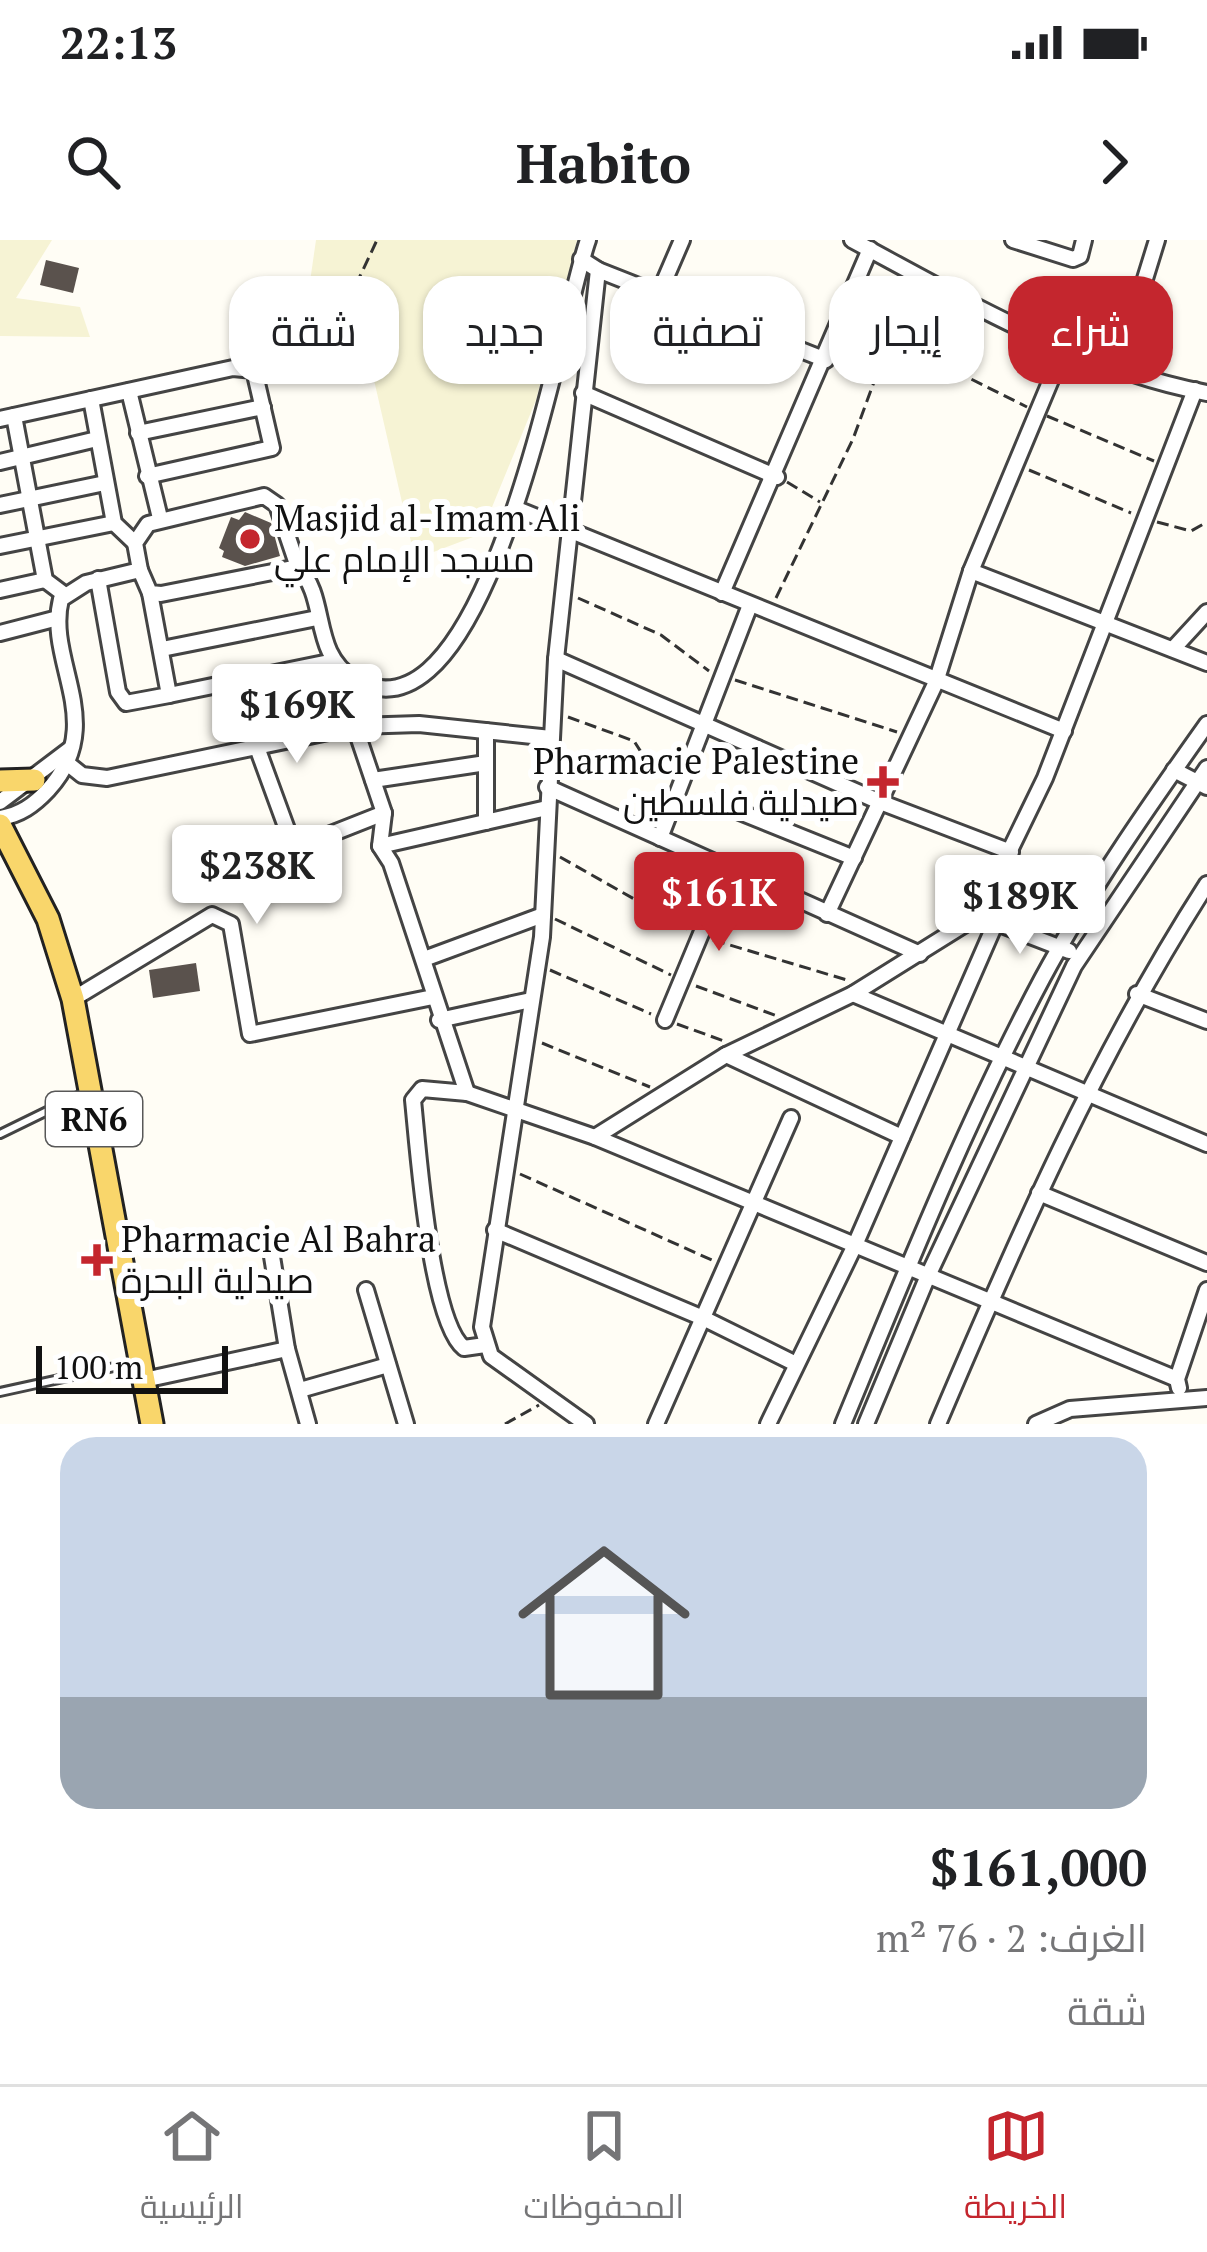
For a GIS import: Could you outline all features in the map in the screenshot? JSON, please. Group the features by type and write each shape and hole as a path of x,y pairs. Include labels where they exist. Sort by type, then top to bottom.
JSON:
{"main road":[{"path":"0,781 34,779"},
{"name":"RN6","path":"0,821 48,919 73,999 152,1424"}],"street":[{"path":"135,543 148,524 160,518 264,496 277,505 298,567 309,580 334,661 357,680 375,685 420,680 441,659 508,538 588,240"},
{"path":"666,276 682,240"},
{"path":"852,240 1008,317"},
{"path":"1013,240 1076,259 1084,240"},
{"path":"1146,276 1157,240"},
{"path":"722,593 777,477 870,249"},
{"path":"581,260 616,276"},
{"path":"586,1424 490,1356 482,1327 543,915 556,659 598,270"},
{"path":"805,351 826,360"},
{"path":"65,595 45,580 22,457 7,417 229,372"},
{"path":"147,476 272,448 259,384"},
{"path":"827,914 936,682 971,571 1050,384"},
{"path":"129,391 160,518"},
{"path":"595,1137 726,1055 853,994 978,916 1064,731 1143,518 1201,392"},
{"path":"583,393 777,477"},
{"path":"91,399 114,523 135,543 150,592 170,695"},
{"path":"138,433 263,407"},
{"path":"0,462 97,440"},
{"path":"0,505 105,483"},
{"path":"518,509 1064,731"},
{"path":"0,546 114,523"},
{"path":"150,592 172,593 298,567"},
{"path":"0,821 33,805 68,756 73,697 58,618 65,595 98,580 140,570"},
{"path":"971,571 1207,663"},
{"path":"0,590 45,580"},
{"path":"98,580 122,700 170,695 334,661"},
{"path":"660,838 750,605"},
{"path":"1173,649 1207,612"},
{"path":"162,649 317,617"},
{"path":"0,633 58,618"},
{"path":"556,659 704,720 880,802 1011,852"},
{"path":"375,685 357,726 384,813 380,846 424,959 439,1020 467,1093"},
{"path":"68,756 82,775 106,778 258,751 357,726 418,724 551,738"},
{"path":"843,1424 907,1269 1060,946 1207,724"},
{"path":"486,731 486,822"},
{"path":"258,751 292,844 303,845 384,813"},
{"path":"0,802 68,756"},
{"path":"373,780 486,763"},
{"path":"866,1424 927,1278 1079,956 1202,785 1207,768"},
{"path":"1174,770 1202,785"},
{"path":"548,787 920,954"},
{"path":"715,802 854,858"},
{"path":"380,846 547,808"},
{"path":"664,1020 728,869"},
{"path":"938,1424 1087,1091 1137,994 1204,895"},
{"path":"73,999 212,915 231,924 250,1034 433,997"},
{"path":"424,959 543,915"},
{"path":"978,916 1079,956"},
{"path":"768,1424 855,1245 996,922"},
{"path":"853,994 1207,1144"},
{"path":"1137,994 1207,1021"},
{"path":"439,1020 531,1000"},
{"path":"726,1055 902,1137"},
{"path":"485,1346 464,1348 450,1329 425,1214 413,1100 422,1089 467,1093 595,1137 1177,1379"},
{"path":"656,1424 791,1118"},
{"path":"1039,1193 1207,1263"},
{"path":"495,1230 704,1318 796,1364"},
{"path":"269,1238 287,1348 308,1424"},
{"path":"366,1290 406,1424"},
{"path":"1183,1399 1177,1379 1207,1290"},
{"path":"142,1371 287,1348"},
{"path":"300,1390 388,1365"},
{"path":"1036,1424 1070,1408 1207,1398"}],"lane":[{"path":"0,1134 89,1090"},
{"path":"0,1392 142,1371"}],"path":[{"path":"360,276 377,240"},
{"path":"769,614 854,439 874,384"},
{"path":"982,384 1165,465"},
{"path":"1016,465 1143,518 1191,531 1207,522"},
{"path":"777,477 822,502"},
{"path":"553,711 634,741 650,766 681,782"},
{"path":"543,915 681,980 796,1022"},
{"path":"537,964 664,1020 743,1047"},
{"path":"525,1037 662,1092"},
{"path":"505,1167 727,1267"},
{"path":"505,1424 551,1398"}],"shaded area":[{"path":"0,240 52,240 16,298 80,307 90,337 0,336"},
{"path":"316,240 577,240 568,276 423,276 423,384 540,384 481,534 415,559 375,384 399,384 399,276 311,276"}],"building":[{"path":"46,260 79,268 73,293 40,285"},
{"name":"Masjid al-Imam Ali مسجد الإمام علي","path":"245,512 271,523 280,556 245,566 222,557 224,551 219,548 231,517 239,520"},
{"path":"196,963 200,991 153,998 149,970"}],"place":[{"name":"Masjid al-Imam Ali مسجد الإمام علي","path":"250,539"},
{"name":"Pharmacie Palestine صيدلية فلسطين","path":"883,782"},
{"name":"Pharmacie Al Bahra صيدلية البحرة","path":"97,1260"}]}
